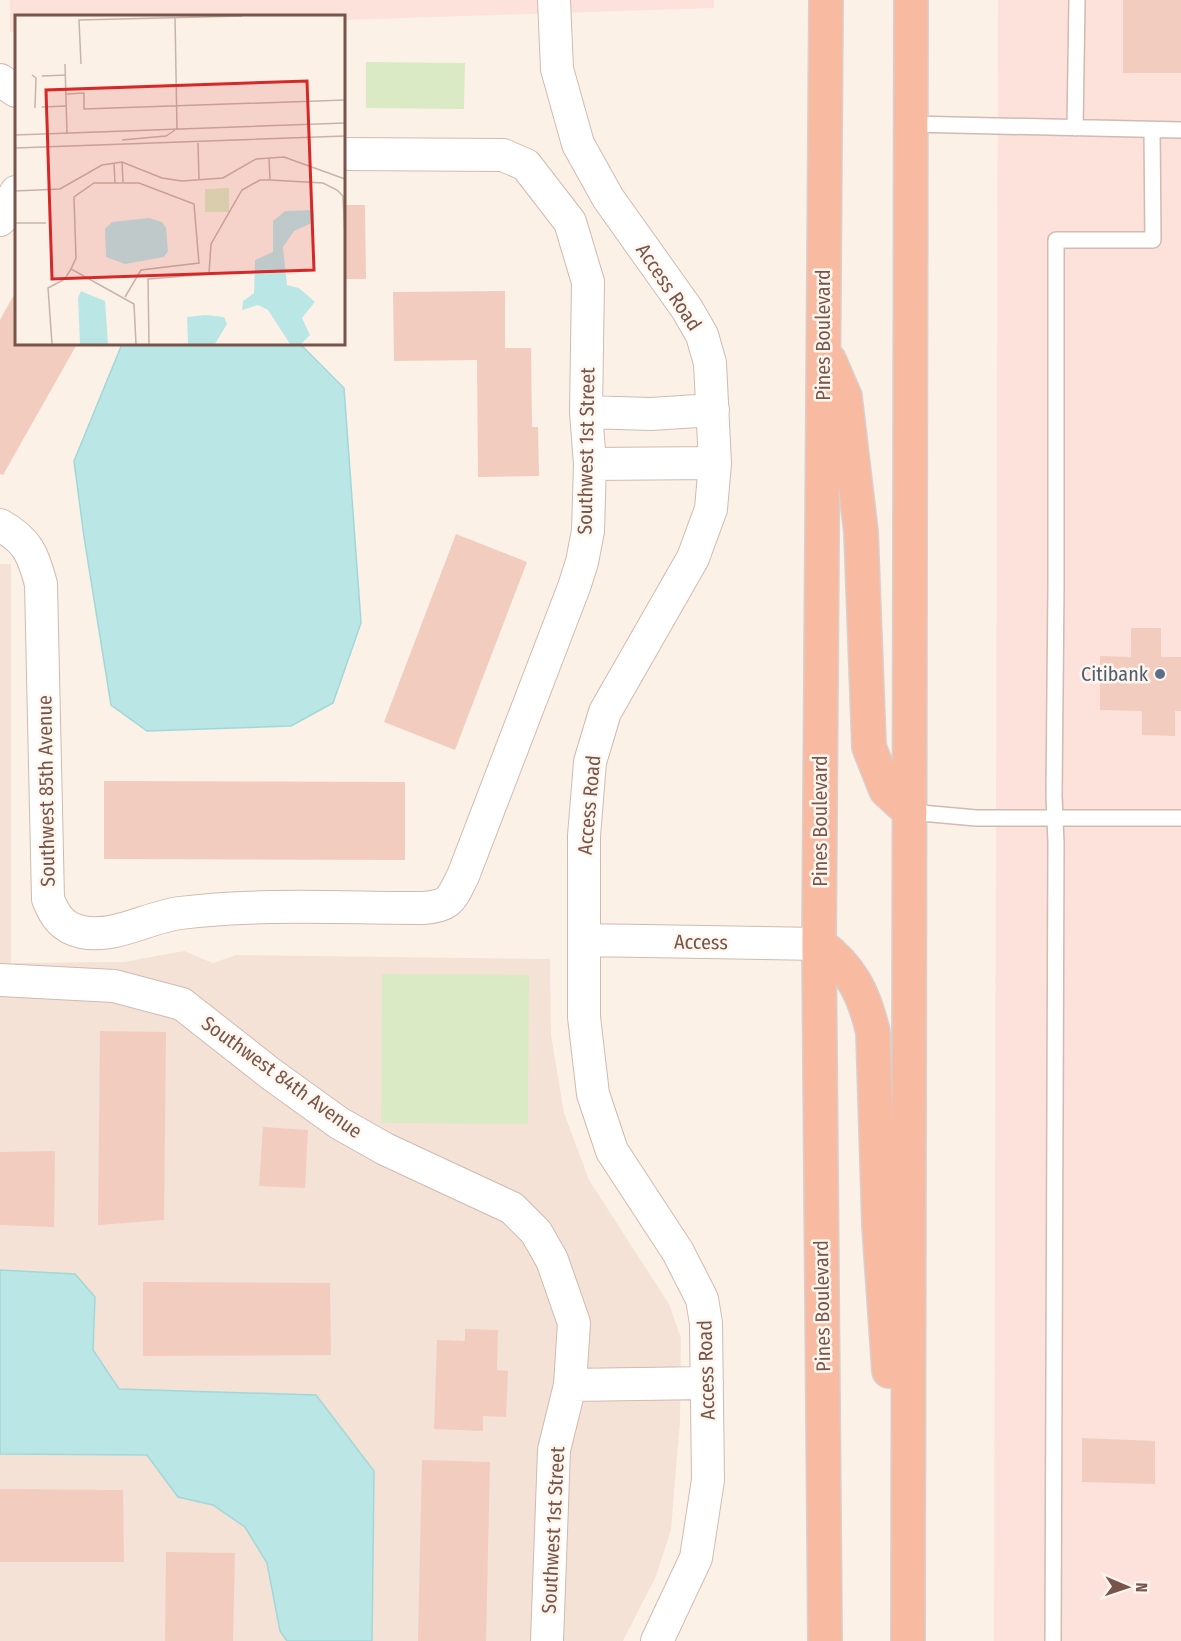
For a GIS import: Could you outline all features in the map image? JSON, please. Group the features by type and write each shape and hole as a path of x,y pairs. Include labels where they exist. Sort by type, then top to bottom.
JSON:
{"highway":[{"name":"Pines Boulevard","path":"825,1641 819,944 826,0"},
{"path":"908,1641 911,0"},
{"path":"823,347 845,397 860,520 868,747 886,790 910,812"},
{"path":"819,944 837,957 852,979 866,1006 873,1032 879,1225 889,1373 909,1408"}],"street":[{"name":"Access Road","path":"554,0 557,69 578,144 608,198 687,309 702,334 710,363 714,410 715,463 711,509 693,558 605,712 590,762 584,836 584,1017 593,1094 612,1151 678,1252 702,1299 706,1323 708,1480 696,1558 657,1641"},
{"path":"0,80 15,90"},
{"name":"Southwest 1st Street","path":"345,154 503,155 526,165 570,222 588,282 586,412 590,464 588,531 582,562 452,899"},
{"path":"0,220 15,194"},
{"path":"586,412 651,414 714,410"},
{"path":"590,464 715,463"},
{"name":"Southwest 85th Avenue","path":"0,525 25,543 33,558 41,584 48,899 54,914 64,926 83,932 102,933 177,913 241,909 423,908 438,907 452,899"},
{"name":"Access","path":"584,940 819,944"},
{"name":"Southwest 84th Avenue","path":"0,981 114,986 182,1004 339,1123 385,1149 512,1208 536,1232 552,1260 574,1323 570,1384"},
{"path":"570,1384 706,1383"},
{"name":"Southwest 1st Street","path":"547,1641 554,1450 570,1384"}],"lane":[{"path":"1075,129 1077,0"},
{"path":"911,124 1181,130"},
{"path":"1053,1641 1056,240 1153,240 1152,130"},
{"path":"910,812 976,818 1181,818"}],"shaded area":[{"path":"10,0 714,0 714,8 345,20 345,15 15,15 15,31 10,32"},
{"path":"998,0 1181,0 1181,1641 994,1641"},
{"path":"0,564 11,564 11,963 124,962 184,951 213,963 236,955 550,959 551,1035 564,1113 589,1180 669,1304 681,1338 680,1421 671,1530 656,1576 623,1641 0,1641"}],"green space":[{"path":"366,62 465,63 464,109 366,108"},
{"path":"382,974 529,975 528,1124 381,1123"}],"water":[{"path":"122,345 301,345 344,388 361,623 333,703 291,726 147,731 111,705 74,461"},
{"path":"0,1270 75,1274 95,1297 93,1350 119,1389 316,1395 374,1471 372,1641 287,1641 280,1631 267,1563 245,1527 213,1505 178,1497 147,1455 0,1454"}],"building":[{"path":"1123,0 1181,0 1181,73 1123,73"},
{"path":"345,205 365,205 366,279 345,279"},
{"path":"505,291 505,348 531,348 532,427 538,427 539,476 478,477 477,360 394,361 393,292"},
{"path":"15,293 15,345 76,345 3,475 0,474 0,320"},
{"path":"456,534 527,562 455,750 384,722"},
{"path":"1131,628 1161,628 1161,657 1181,657 1181,711 1175,711 1175,736 1142,735 1142,711 1100,710 1100,656 1131,657"},
{"path":"104,781 405,782 405,860 104,859"},
{"path":"100,1031 166,1032 164,1220 98,1225"},
{"path":"263,1127 308,1130 305,1188 259,1186"},
{"path":"55,1151 54,1227 0,1225 0,1152"},
{"path":"143,1282 330,1283 331,1355 143,1356"},
{"path":"465,1329 498,1330 497,1370 508,1371 506,1417 483,1416 483,1431 434,1429 437,1340 465,1341"},
{"path":"1082,1438 1155,1441 1155,1484 1082,1482"},
{"path":"422,1460 490,1462 486,1641 418,1641"},
{"path":"0,1489 123,1490 124,1562 0,1562"},
{"path":"166,1552 235,1553 233,1641 165,1641"}],"place":[{"name":"Citibank","path":"1160,674"}]}
